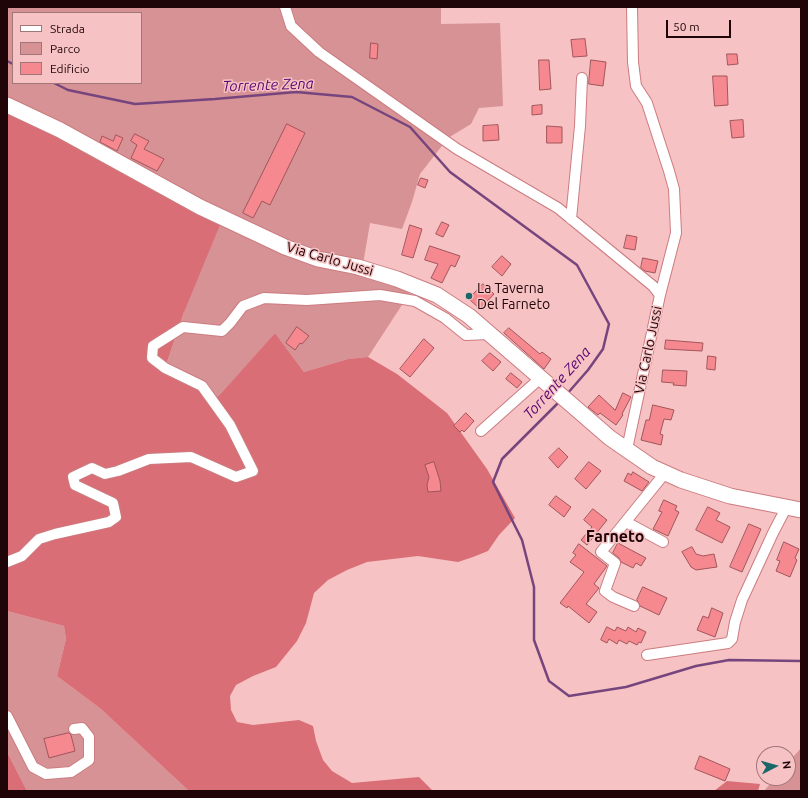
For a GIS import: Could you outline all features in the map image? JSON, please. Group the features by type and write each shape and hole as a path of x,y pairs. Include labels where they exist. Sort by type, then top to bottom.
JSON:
{"street":[{"name":"Via Carlo Jussi","path":"285,7 291,26 319,52 457,149 558,208 653,286 660,295 627,449"},
{"path":"632,7 633,62 636,86 647,103 669,171 674,196 676,233 660,295"},
{"path":"571,219 580,126 582,78"},
{"name":"Via Carlo Jussi","path":"7,105 60,130 200,207 285,247 318,259 358,267 397,279 437,295 469,316 542,384 579,411 610,438 652,467 681,480 730,496 801,510"},
{"path":"7,562 22,556 39,539 109,522 116,517 113,503 75,485 73,477 92,468 105,474 118,472 149,459 191,457 236,477 253,471 230,425 202,386 165,368 152,358 153,346 183,327 222,331 243,306 264,298 308,300 380,295 415,301 445,318 466,334 489,334"},
{"path":"481,431 542,384"},
{"path":"634,606 613,597 604,591 615,563 601,552 665,473"},
{"path":"647,655 728,643 732,639 735,622 742,600 786,508"},
{"path":"626,522 663,542"},
{"path":"7,716 33,767 46,774 71,772 89,760 89,737 82,728 74,729"}],"green space":[{"path":"7,7 441,7 441,24 500,23 503,106 479,108 471,124 448,138 420,174 402,229 370,223 362,270 413,288 368,357 348,359 304,372 275,333 218,398 167,362 184,312 7,102"},
{"path":"7,611 64,626 66,639 57,676 101,709 189,791 27,791 7,752"},
{"path":"801,748 801,791 764,791 768,786 796,786 796,754"}],"shaded area":[{"path":"7,102 222,220 184,312 167,362 218,397 275,333 304,372 348,359 368,357 397,374 447,413 487,469 515,518 499,535 488,551 458,562 418,556 367,562 328,580 314,593 306,623 297,641 276,667 253,676 236,685 230,696 231,710 237,722 253,725 299,720 313,726 316,741 323,760 332,771 352,783 419,777 433,791 189,791 101,709 57,676 66,639 64,626 7,611"},
{"path":"7,752 27,791 7,791"},
{"path":"727,781 756,784 756,786 759,786 758,791 714,791"}],"building":[{"path":"585,39 587,56 573,57 571,40"},
{"path":"371,43 378,44 377,59 370,58"},
{"path":"727,54 737,54 738,64 728,65"},
{"path":"539,60 549,60 551,89 540,90"},
{"path":"591,60 606,62 603,86 589,84"},
{"path":"713,76 727,76 728,105 715,106"},
{"path":"542,105 542,114 532,115 532,106"},
{"path":"743,120 744,137 732,138 730,121"},
{"path":"287,124 305,133 270,205 262,201 253,218 243,213"},
{"path":"498,125 499,140 483,141 483,126"},
{"path":"547,126 562,127 562,143 547,143"},
{"path":"135,134 149,141 144,149 164,159 157,171 131,158 137,145 131,141"},
{"path":"116,135 123,138 117,151 100,142 102,136 113,141"},
{"path":"421,178 428,180 425,188 418,185"},
{"path":"442,222 449,225 443,237 436,234"},
{"path":"410,225 422,229 413,258 402,255"},
{"path":"627,235 637,237 635,250 624,248"},
{"path":"430,246 460,256 455,267 451,265 442,283 431,278 438,264 425,260"},
{"path":"502,256 511,264 502,276 492,267"},
{"path":"643,258 658,261 655,273 645,271 641,268"},
{"path":"483,284 494,294 480,309 469,299"},
{"path":"297,327 309,336 302,344 300,343 295,350 286,343"},
{"path":"509,328 540,354 542,352 551,359 544,369 504,333"},
{"path":"424,339 434,348 410,377 400,369"},
{"path":"666,340 703,343 702,351 665,349"},
{"path":"490,353 501,362 493,371 482,361"},
{"path":"708,356 716,357 715,370 707,369"},
{"path":"663,370 687,371 686,386 662,382"},
{"path":"511,373 522,382 517,388 506,379"},
{"path":"623,393 631,397 622,414 623,415 616,425 600,413 598,415 588,407 599,395 615,410"},
{"path":"653,405 674,410 671,420 664,419 660,434 663,435 661,445 641,440 646,420 649,420"},
{"path":"466,413 474,421 464,432 462,430 460,432 454,426"},
{"path":"559,448 568,457 558,468 549,458"},
{"path":"434,462 440,481 441,491 428,492 427,485 429,477 425,465"},
{"path":"589,462 601,471 586,489 575,479"},
{"path":"633,472 649,482 642,491 624,481 628,473 631,475"},
{"path":"556,496 571,507 564,517 549,505"},
{"path":"664,500 677,506 675,510 679,512 668,536 653,529 662,512 659,511"},
{"path":"708,507 720,513 716,520 730,527 722,543 696,530"},
{"path":"593,509 607,520 587,545 581,540 592,527 584,520"},
{"path":"749,524 761,529 742,572 730,567"},
{"path":"784,542 799,549 795,558 797,560 790,577 776,571 780,561 777,560"},
{"path":"618,543 646,558 641,566 636,563 633,568 621,562 613,553"},
{"path":"579,544 607,566 594,584 599,588 586,604 597,612 589,623 568,606 567,608 560,603 584,572 570,562 576,555 573,553"},
{"path":"692,547 696,554 703,556 714,554 717,567 696,570 691,567 682,552"},
{"path":"643,587 667,598 659,615 640,606 637,600"},
{"path":"712,608 723,613 715,637 697,630 703,616 708,618"},
{"path":"607,627 615,631 617,627 626,631 628,627 636,632 638,628 646,632 641,643 639,642 637,645 629,641 627,644 619,640 617,644 609,639 607,643 601,640"},
{"path":"69,733 71,735 75,751 49,758 44,739"},
{"path":"700,756 730,769 725,781 695,769"}],"waterway":[{"name":"Torrente Zena","path":"7,61 12,64"},
{"name":"Torrente Zena","path":"56,84 68,90 135,104 296,92 352,97 410,127 450,172 577,265 609,324 603,349 588,370 567,394"},
{"name":"Torrente Zena","path":"559,402 502,459 493,482 522,540 534,587 534,640 549,681 569,696 626,687 696,666 729,660 801,661"}],"place":[{"name":"La Taverna Del Farneto","path":"469,296"}],"district":[{"name":"Farneto","path":"615,537"}]}
